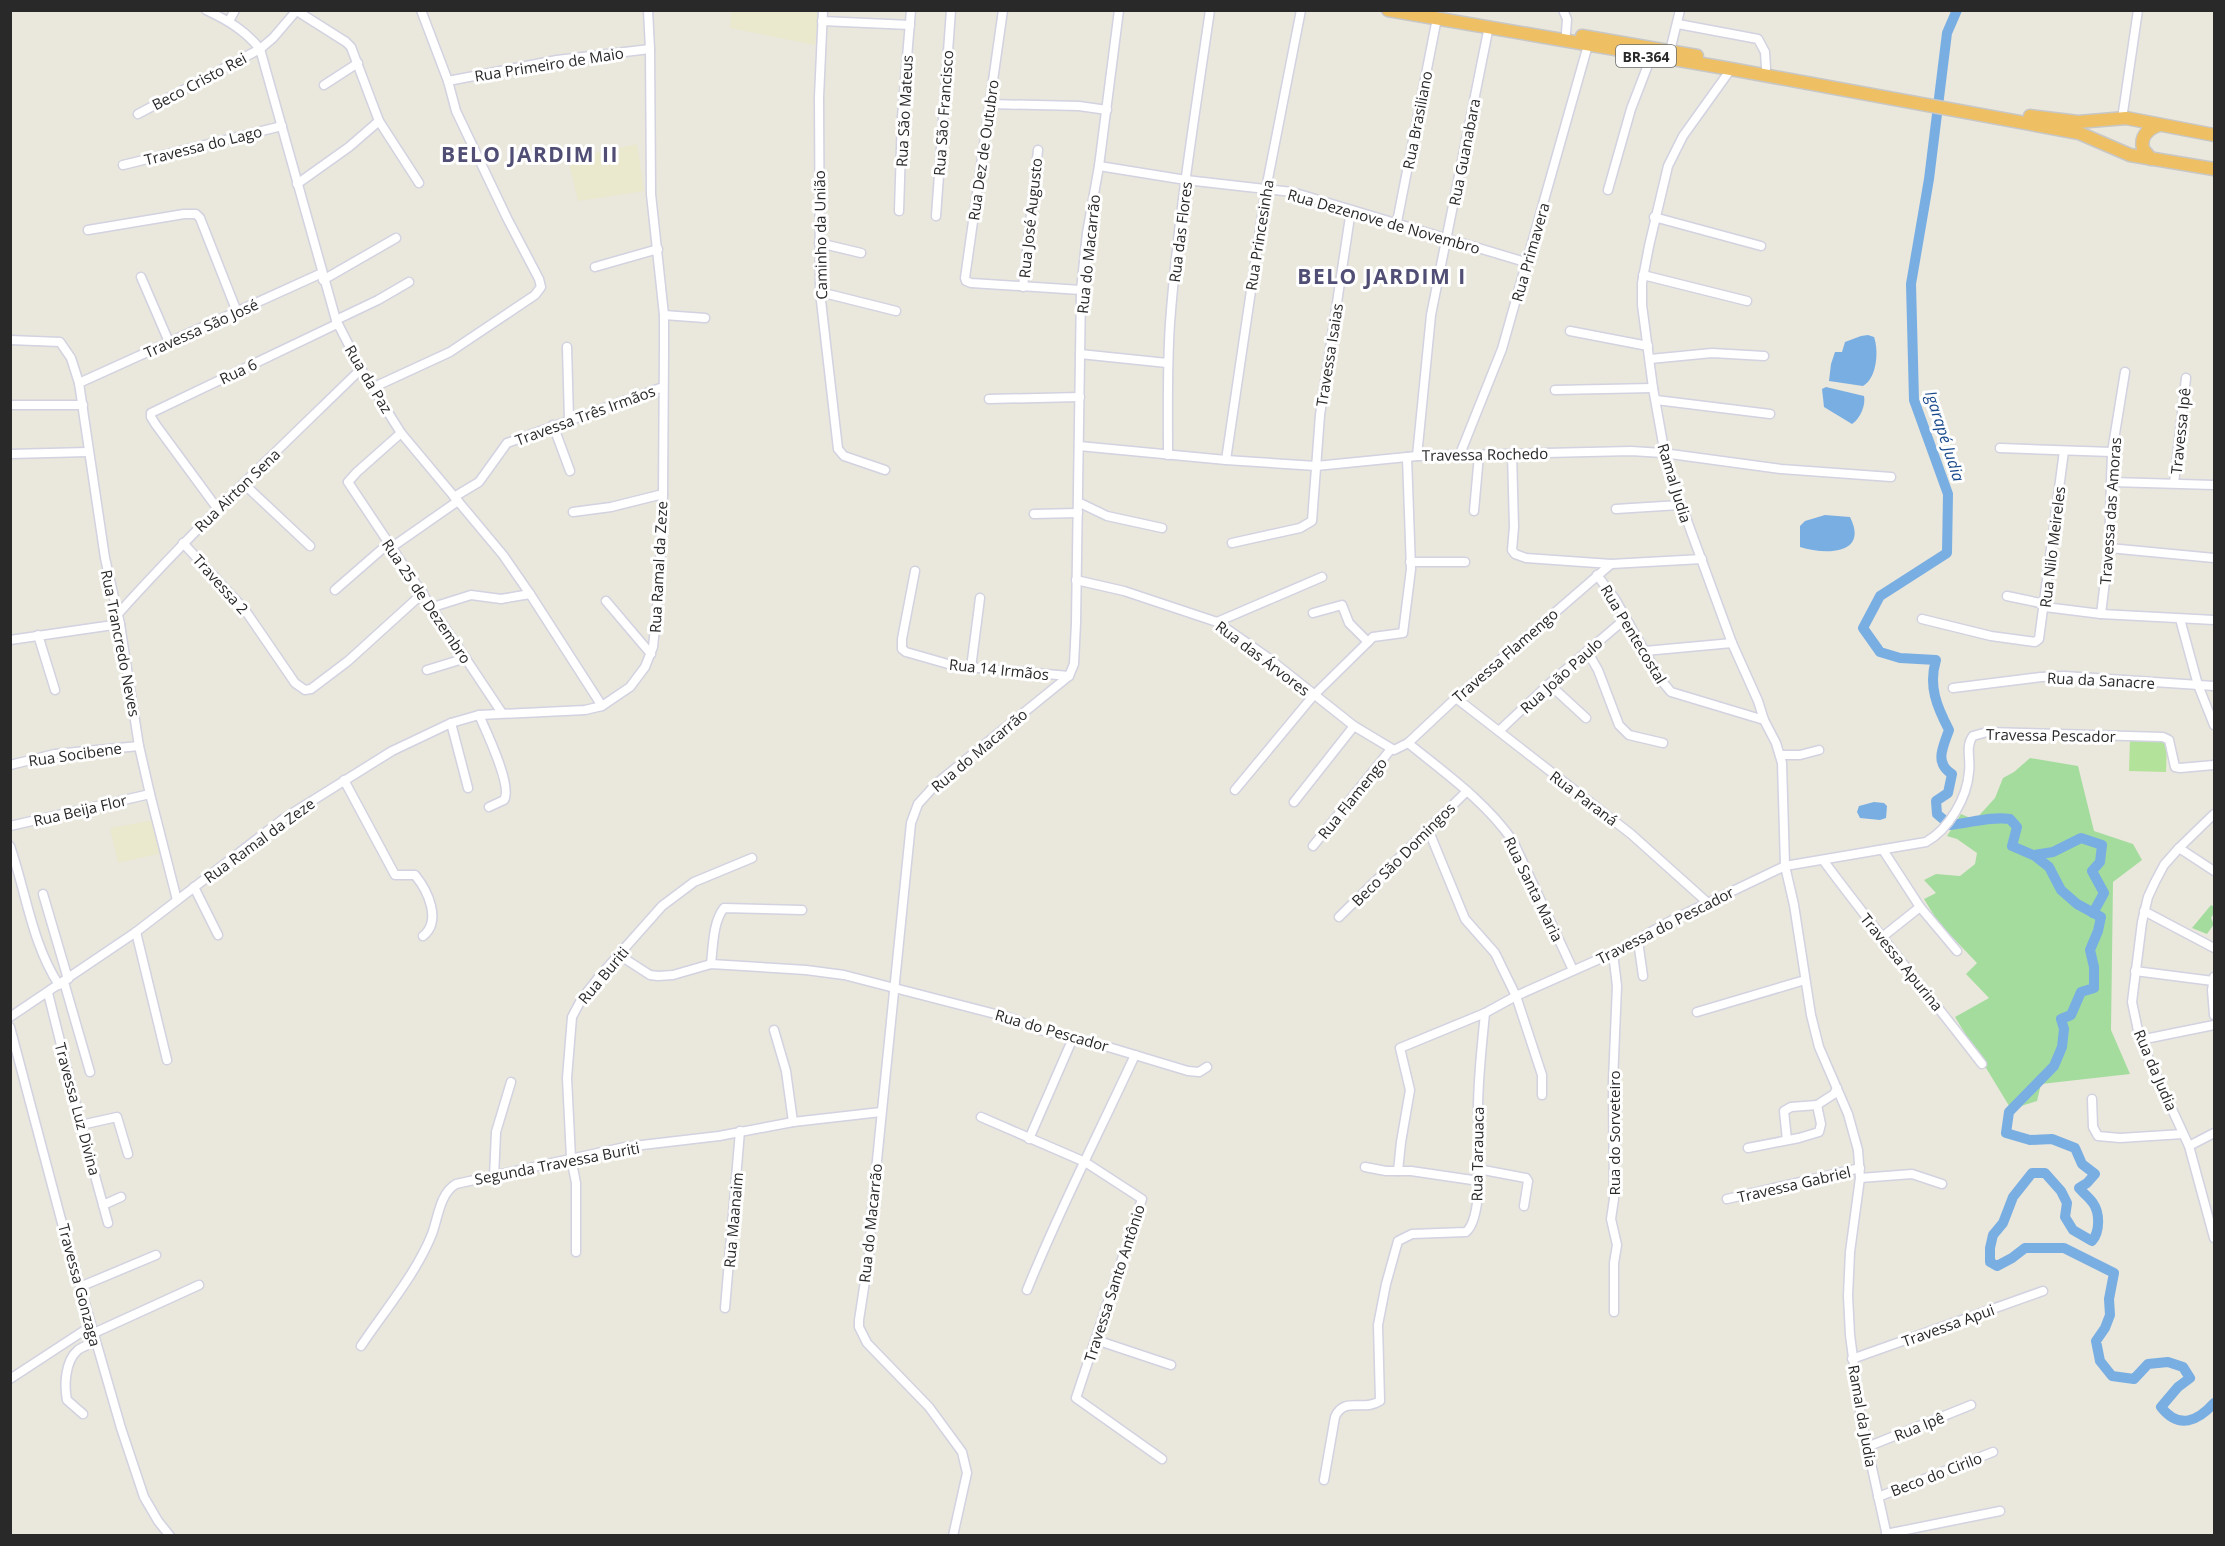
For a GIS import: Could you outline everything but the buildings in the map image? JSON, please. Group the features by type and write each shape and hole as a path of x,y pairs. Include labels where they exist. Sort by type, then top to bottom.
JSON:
{"highway":[{"name":"BR-364","path":"1388,10 1438,14 1566,33 1766,68 1904,98"},
{"name":"BR-364","path":"1438,14 1489,27 1651,57 1991,113 2079,133 2118,151 2214,169"},
{"name":"BR-364","path":"1991,113 2078,122 2122,119 2214,135"},
{"path":"2151,159 2143,148 2143,138 2148,131 2159,125"}],"street":[{"path":"206,10 229,21 250,37 260,49 297,11 346,42 351,47 358,63 378,121 419,183"},
{"path":"229,21 235,10"},
{"path":"372,388 429,363 466,343 535,295 542,287 456,111 448,81 421,10"},
{"name":"Rua Ramal da Zeze","path":"10,1017 136,932 283,819 412,740 451,723 479,716 585,710 602,706 630,687 645,667 651,654 659,589 663,494 664,315 649,162 648,10"},
{"name":"Caminho da União","path":"823,10 819,107 820,292 838,449 844,456 885,470"},
{"name":"Rua São Mateus","path":"899,211 902,117 911,10"},
{"name":"Rua São Francisco","path":"936,216 951,10"},
{"name":"Rua Dez de Outubro","path":"1003,10 965,269 966,281 975,284 1023,287"},
{"name":"Rua do Macarrão","path":"953,1536 967,1473 962,1452 929,1407 867,1343 859,1327 869,1255 881,1112 911,823 916,808 937,783 1069,676 1074,658 1081,290 1119,10"},
{"name":"Rua das Flores","path":"1168,455 1167,363 1173,282 1210,10"},
{"name":"Rua Princesinha","path":"1226,460 1266,189 1301,10"},
{"path":"1563,10 1567,19 1566,33"},
{"path":"1670,51 1680,10"},
{"path":"2122,119 2138,10"},
{"name":"Rua Brasiliano","path":"1397,222 1438,14"},
{"path":"822,21 910,25"},
{"path":"1678,24 1758,39 1764,52 1766,68"},
{"name":"Rua Guanabara","path":"1417,456 1431,315 1489,27"},
{"name":"Rua Primavera","path":"1460,454 1502,349 1588,45"},
{"name":"Beco Cristo Rei","path":"138,114 260,49"},
{"name":"Rua da Paz","path":"260,49 337,322 361,369 401,433 503,555 602,706"},
{"name":"Rua Primeiro de Maio","path":"448,81 557,60 650,49"},
{"path":"1608,190 1631,109 1651,57"},
{"path":"324,85 358,63"},
{"name":"Ramal Judia","path":"1731,69 1677,147 1664,181 1654,217 1643,274 1642,305 1663,453 1679,505 1702,559 1732,643 1780,755 1784,786 1785,866"},
{"path":"990,104 1079,106 1107,110"},
{"path":"297,184 349,147 378,121"},
{"name":"Travessa do Lago","path":"123,165 282,126"},
{"name":"Rua José Augusto","path":"1023,287 1038,150"},
{"name":"Rua Dezenove de Novembro","path":"1099,166 1186,180 1292,192 1525,262"},
{"name":"Travessa Isaias","path":"1232,543 1300,528 1311,523 1320,415 1351,210"},
{"path":"88,230 196,214 200,218 237,312"},
{"path":"1654,217 1761,246"},
{"name":"Travessa São José","path":"79,383 237,312 323,277 396,238"},
{"path":"819,243 861,253"},
{"path":"595,267 658,249"},
{"path":"1643,274 1747,301"},
{"path":"141,277 170,342"},
{"path":"337,322 409,282"},
{"path":"1023,287 1081,290"},
{"path":"820,292 896,311"},
{"path":"664,315 705,318"},
{"name":"Rua 6","path":"217,508 151,415 156,409 337,322"},
{"path":"1570,331 1648,346"},
{"path":"10,340 59,342 71,358 79,383"},
{"path":"567,347 569,420"},
{"path":"1650,359 1712,353 1764,356"},
{"path":"1080,354 1167,363"},
{"name":"Rua Airton Sena","path":"117,615 217,508 361,369"},
{"name":"Travessa das Amoras","path":"2101,614 2109,548 2112,452 2125,372"},
{"name":"Travessa Ipê","path":"2174,483 2186,378"},
{"name":"Rua Trancredo Neves","path":"79,383 105,558 120,624 139,746 177,900"},
{"name":"Travessa Três Irmãos","path":"456,499 479,482 507,443 663,387"},
{"path":"1555,390 1653,388"},
{"path":"989,399 1080,397"},
{"path":"1656,400 1770,414"},
{"path":"10,405 82,405"},
{"path":"553,425 570,471"},
{"name":"Rua 25 de Dezembro","path":"401,433 348,482 502,713"},
{"name":"Travessa Rochedo","path":"1078,446 1316,466 1417,456 1631,451 1663,453 1780,469 1891,477"},
{"path":"2000,448 2112,452"},
{"name":"Rua Nilo Meireles","path":"1922,619 1991,636 2037,641 2041,636 2064,451"},
{"path":"10,454 88,452"},
{"path":"1512,453 1514,527 1512,550 1515,554 1526,558 1611,564 1702,559"},
{"path":"1474,511 1479,455"},
{"path":"1235,790 1313,696 1368,642 1376,635 1394,636 1403,633 1410,591 1407,457"},
{"path":"2112,482 2214,485"},
{"path":"244,484 310,546"},
{"path":"573,512 629,504 663,494"},
{"path":"335,590 390,545 456,499"},
{"path":"1078,502 1107,516 1162,528"},
{"path":"1616,509 1679,505"},
{"path":"1034,514 1078,513"},
{"name":"Travessa 2","path":"183,543 245,610 294,683 308,691 348,661 423,593"},
{"path":"2109,548 2214,558"},
{"path":"1410,562 1465,562"},
{"name":"Travessa Flamengo","path":"1405,745 1611,564"},
{"name":"Rua 14 Irmãos","path":"915,571 902,649 911,655 943,664 1069,676"},
{"name":"Rua Pentecostal","path":"1598,575 1615,599 1660,680 1671,692 1764,720"},
{"path":"1217,622 1322,577"},
{"name":"Rua das Árvores","path":"1077,580 1124,591 1217,622 1267,657 1313,696 1354,726 1391,749"},
{"path":"433,608 471,595 501,599 530,594"},
{"path":"2007,596 2045,606 2101,614 2214,620"},
{"path":"971,668 980,598"},
{"path":"606,601 651,654"},
{"path":"1313,613 1338,605 1343,606 1349,623 1368,642"},
{"name":"Rua João Paulo","path":"1499,731 1549,684 1625,619"},
{"path":"2180,619 2198,685 2214,725"},
{"path":"10,640 120,624"},
{"path":"38,635 55,690"},
{"path":"1645,651 1732,643"},
{"path":"1587,651 1598,670 1619,725 1629,735 1663,743"},
{"path":"427,670 466,658"},
{"name":"Rua da Sanacre","path":"1953,688 2064,676 2214,686"},
{"path":"1549,684 1586,718"},
{"name":"Rua Paraná","path":"1456,698 1631,834 1708,903"},
{"path":"479,716 498,756 507,794 504,800 489,807"},
{"path":"451,723 468,788"},
{"path":"1294,802 1354,726"},
{"name":"Travessa Pescador","path":"1938,832 1954,814 1966,789 1970,771 1969,744 1971,738 1976,734 1987,732 2163,737 2169,741 2175,767 2214,765"},
{"path":"1391,749 1405,745"},
{"name":"Rua Santa Maria","path":"1405,745 1467,791 1492,814 1513,841 1573,970"},
{"name":"Rua Socibene","path":"10,765 55,754 139,746"},
{"name":"Rua Flamengo","path":"1313,846 1391,749"},
{"path":"1780,755 1800,755 1819,750"},
{"path":"344,780 395,875 415,875 430,902 432,923 430,931 423,936"},
{"name":"Beco São Domingos","path":"1339,918 1467,791"},
{"name":"Rua Beija Flor","path":"10,826 150,794"},
{"name":"Rua da Judia","path":"2214,814 2179,848 2155,882 2144,911 2132,1002 2140,1040 2189,1146 2204,1194 2214,1238"},
{"path":"1428,829 1465,919 1495,953 1516,996 1542,1075 1542,1095"},
{"name":"Travessa do Pescador","path":"1398,1171 1410,1090 1400,1048 1485,1013 1516,996 1613,953 1785,866 1926,842 1938,832"},
{"path":"10,846 44,959 64,982"},
{"path":"2179,848 2214,871"},
{"path":"1883,850 1920,907 1957,951"},
{"name":"Rua Buriti","path":"576,1252 576,1183 571,1158 567,1078 572,1017 581,1000 662,906 685,888 715,872 752,858"},
{"name":"Travessa Apurina","path":"1823,860 1881,938 1982,1064"},
{"path":"1785,866 1794,905 1810,1015 1819,1047 1848,1114 1858,1150 1860,1178 1912,1174 1941,1184"},
{"path":"194,887 218,935"},
{"path":"43,894 64,982 90,1072"},
{"path":"1881,938 1920,907"},
{"path":"711,964 717,925 723,909 802,910"},
{"path":"2144,911 2214,948"},
{"path":"136,932 167,1060"},
{"path":"1638,941 1643,976"},
{"name":"Rua do Sorveteiro","path":"1613,953 1617,986 1613,1098 1614,1199 1611,1219 1617,1245 1614,1263 1614,1312"},
{"name":"Rua do Pescador","path":"619,955 650,975 658,976 673,975 711,964 824,971 1011,1018 1040,1030 1188,1071 1199,1072 1207,1067"},
{"path":"2135,971 2214,979 2212,994 2214,1015"},
{"path":"1697,1012 1805,980"},
{"name":"Travessa Luz Divina","path":"48,993 108,1223"},
{"path":"10,1009 20,1010"},
{"name":"Rua Tarauaca","path":"1324,1480 1338,1411 1346,1406 1366,1406 1380,1401 1378,1325 1398,1241 1412,1234 1466,1232 1475,1216 1479,1181 1478,1112 1485,1013"},
{"path":"2140,1040 2214,1025"},
{"name":"Travessa Gonzaga","path":"10,1027 93,1334 144,1497 170,1536"},
{"path":"774,1030 786,1071 793,1122"},
{"path":"1029,1139 1072,1038"},
{"path":"1027,1290 1052,1227 1086,1162 1135,1055"},
{"path":"494,1177 496,1132 511,1082"},
{"path":"1787,1140 1784,1111 1791,1107 1817,1105 1834,1094 1837,1088"},
{"path":"2092,1099 2093,1127 2098,1136 2120,1138 2183,1134"},
{"path":"1748,1148 1819,1132 1821,1124 1817,1105"},
{"name":"Segunda Travessa Buriti","path":"362,1346 422,1254 432,1235 442,1201 452,1186 625,1147 719,1136 793,1122 881,1112"},
{"path":"81,1125 117,1117 128,1154"},
{"name":"Travessa Santo Antônio","path":"981,1117 1086,1162 1142,1199 1076,1398 1162,1459"},
{"name":"Rua Maanaim","path":"725,1308 740,1131"},
{"path":"2189,1146 2214,1134"},
{"path":"1365,1167 1479,1181"},
{"name":"Travessa Gabriel","path":"1727,1199 1860,1168"},
{"path":"1478,1169 1526,1178 1529,1187 1524,1206"},
{"name":"Ramal da Judia","path":"1860,1178 1848,1296 1852,1359 1861,1418 1887,1535"},
{"path":"2204,1194 2214,1191"},
{"path":"103,1205 121,1197"},
{"path":"81,1286 156,1255"},
{"path":"10,1379 93,1334 199,1285"},
{"name":"Travessa Apui","path":"1852,1359 2043,1291"},
{"path":"83,1414 67,1400 66,1381 68,1369 77,1351 93,1334"},
{"path":"1096,1340 1171,1365"},
{"name":"Rua Ipê","path":"1868,1447 1971,1406"},
{"name":"Beco do Cirilo","path":"1878,1497 1993,1452"},
{"path":"1887,1535 2000,1511"}],"shaded area":[{"path":"731,11 818,11 815,45 730,28"},
{"path":"637,144 644,191 578,201 568,159"},
{"path":"155,820 162,853 118,863 110,828"}],"green space":[{"path":"2130,739 2167,740 2166,772 2129,771"},
{"path":"2030,758 2078,766 2094,831 2133,844 2142,860 2113,882 2111,1030 2130,1074 2041,1084 2037,1101 2011,1109 1955,1017 1989,998 1966,974 1977,963 1938,922 1924,899 1936,893 1924,880 1936,874 1960,876 1975,864 1977,853 1957,839 1947,836 1961,814 1975,820 1995,798 2003,778"},
{"path":"2211,905 2214,907 2211,918 2214,924 2207,934 2192,928"}],"water":[{"path":"1868,335 1874,337 1876,364 1868,382 1863,386 1829,381 1835,352 1842,352 1845,342"},
{"path":"1826,387 1864,396 1862,412 1858,419 1852,424 1824,407 1822,389"},
{"path":"1825,515 1850,517 1854,539 1849,545 1832,551 1800,547 1800,526 1805,521"},
{"path":"1874,802 1884,803 1887,806 1886,818 1880,820 1860,818 1857,812 1859,806"}],"waterway":[{"name":"Igarapé Judia","path":"1957,10 1947,33 1929,179 1911,284 1914,400 1948,494 1947,553 1880,596 1863,628 1880,652 1900,658 1936,660 1933,688 1949,730 1942,760 1946,770 1952,774 1948,793 1936,801 1937,814 1950,825 1988,819 2010,819 2017,827 2012,846 2035,856 2049,867 2061,890 2077,904 2101,917 2090,950 2094,967 2094,988 2081,992 2071,1015 2061,1019 2064,1029 2062,1047 2054,1066 2009,1112 2006,1133 2030,1140 2052,1139 2075,1148 2082,1164 2095,1174 2079,1188 2095,1207 2098,1222 2097,1233 2092,1241 2073,1230 2065,1217 2067,1203 2061,1191 2045,1173 2032,1173 2013,1197 2003,1223 1993,1235 1990,1262 1997,1266 2025,1248 2064,1248 2114,1273 2109,1299 2110,1315 2096,1341 2100,1361 2112,1376 2134,1379 2148,1364 2168,1362 2183,1367 2190,1378 2178,1387 2161,1407 2175,1419 2181,1421 2195,1418 2214,1403"},
{"path":"2034,855 2053,852 2081,838 2102,845 2100,862 2092,871 2104,893 2093,913"}],"district":[{"name":"BELO JARDIM II","path":"530,154"},
{"name":"BELO JARDIM I","path":"1382,276"}]}
